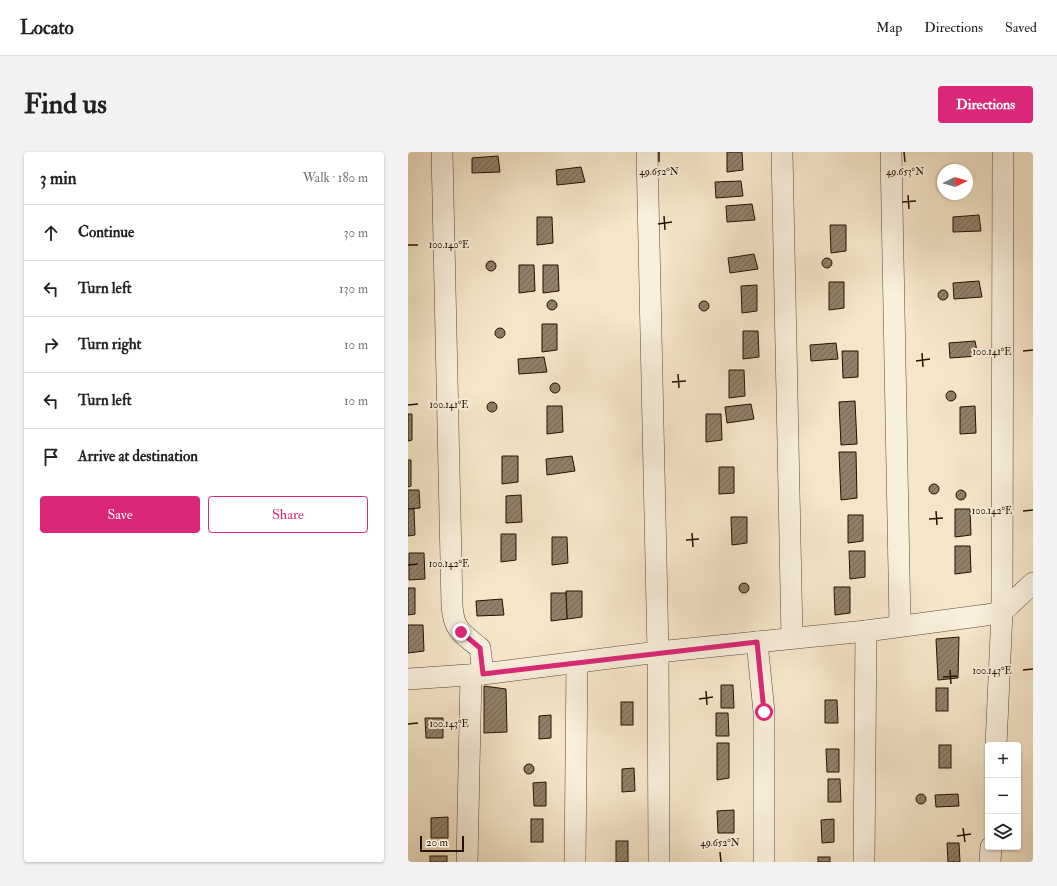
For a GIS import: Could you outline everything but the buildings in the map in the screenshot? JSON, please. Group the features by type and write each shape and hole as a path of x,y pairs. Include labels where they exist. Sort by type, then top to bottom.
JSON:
{"street":[{"path":"442,152 453,622 461,632 480,648 477,675 467,862"},
{"path":"646,152 658,652 659,862"},
{"path":"782,152 792,637"},
{"path":"891,152 900,625"},
{"path":"996,742 1002,612 1002,152"},
{"path":"408,679 477,675 658,652 792,637 866,631 900,625 1002,612 1033,583"},
{"path":"864,862 866,631"},
{"path":"757,642 764,712 764,862"},
{"path":"575,862 577,663"},
{"path":"990,862 991,850"}],"route":[{"path":"461,632 480,648 483,674 658,652 757,642 764,712"}]}
